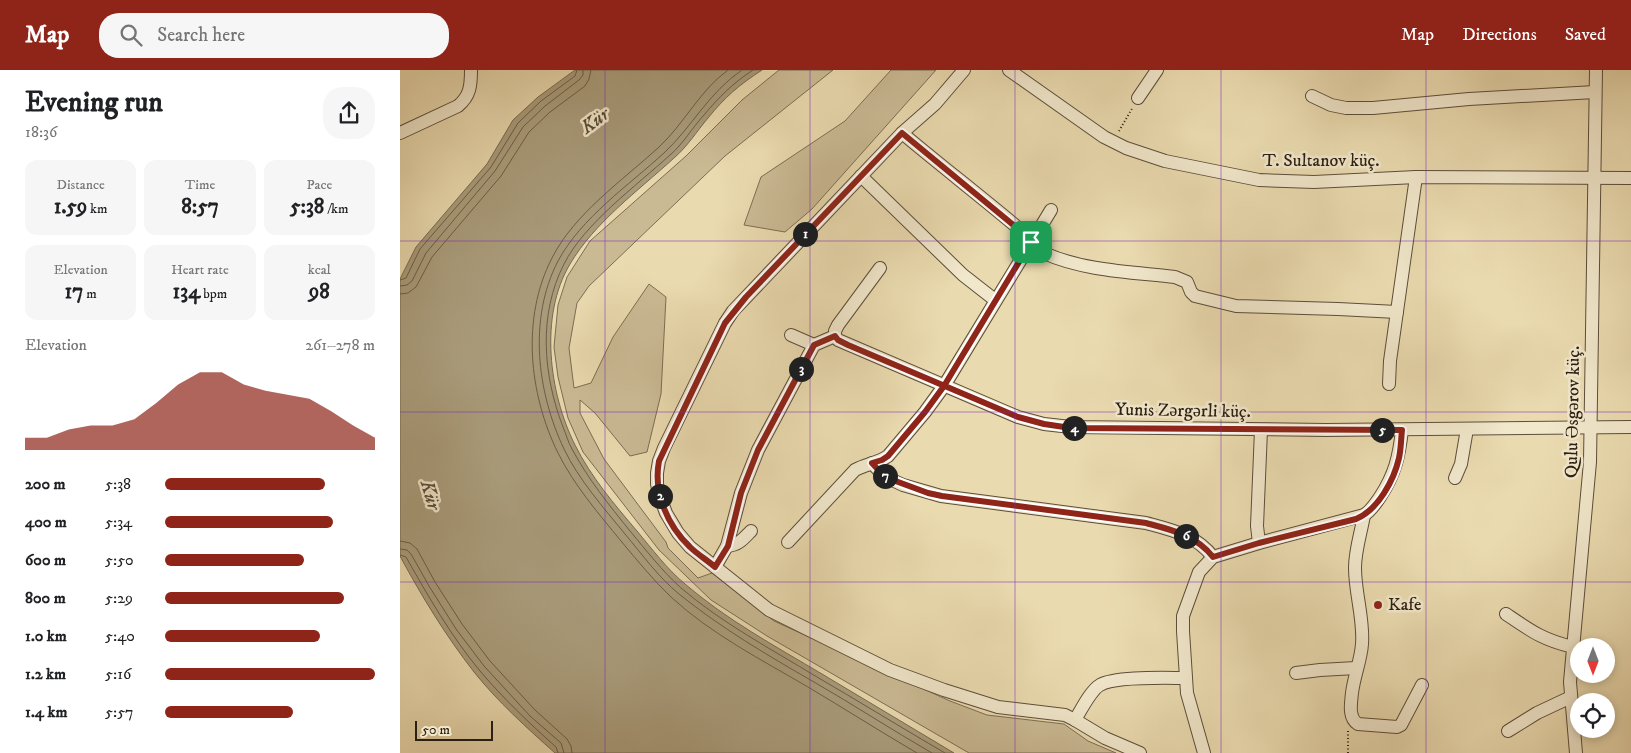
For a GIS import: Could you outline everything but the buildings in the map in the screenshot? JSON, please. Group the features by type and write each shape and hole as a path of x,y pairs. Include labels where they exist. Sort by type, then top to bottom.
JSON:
{"street":[{"path":"400,133 458,106 465,100 470,91 471,70"},
{"path":"964,70 935,104 902,133 733,311 725,323 659,461 657,473 659,494 666,513 678,533 690,547 776,614 890,670 998,707 1054,713 1076,720 1105,738 1140,753"},
{"name":"T. Sultanov küç.","path":"1009,70 1104,138 1126,148 1165,162 1259,180 1314,182 1416,177 1631,178"},
{"path":"1138,98 1157,70"},
{"name":"Qulu Əsgərov küç.","path":"1574,638 1589,485 1596,70"},
{"path":"1312,96 1331,105 1346,108 1373,108 1469,99 1595,92"},
{"path":"902,133 1017,228 1042,252 1073,263 1181,279 1187,282 1195,296 1236,306 1338,308 1397,312"},
{"path":"861,176 963,275 995,300"},
{"path":"1389,384 1390,361 1416,177"},
{"path":"788,542 855,470 888,456 925,412 944,386 1051,210"},
{"path":"715,567 728,546 741,493 758,450 814,345 835,336 838,325 880,268"},
{"path":"791,335 814,345"},
{"name":"Yunis Zərgərli küç.","path":"835,336 838,340 848,345 1018,417 1044,424 1071,428 1402,430 1631,428"},
{"path":"1455,478 1461,464 1467,429"},
{"path":"1259,543 1257,526 1261,430"},
{"path":"1204,753 1187,693 1183,616 1199,572 1213,557 1364,516 1370,511 1394,472 1399,458 1402,430"},
{"path":"872,463 882,474 890,479 935,495 1146,523 1169,529 1194,539 1205,546 1213,557"},
{"path":"1364,516 1355,568 1362,646 1352,695 1353,721 1358,724 1397,727 1401,725 1422,686"},
{"path":"728,546 736,545 751,530"},
{"path":"1506,614 1539,636 1551,642 1570,646"},
{"path":"1296,673 1356,668"},
{"path":"1076,720 1095,689 1101,684 1137,679 1185,678"},
{"path":"1508,731 1537,713 1570,698"},
{"name":"Qulu Əsgərov küç.","path":"1575,738 1576,753"}],"path":[{"path":"1113,142 1138,98"},
{"path":"1348,753 1347,733 1353,721"}],"shaded area":[{"path":"779,70 833,70 725,156 589,286 577,303 569,348 574,388 591,383 613,337 649,284 666,297 661,394 647,452 630,456 595,413 580,400 580,413 604,459 666,542 668,548 698,578 712,573 774,621 950,701 987,715 1064,724 1088,741 1116,753 969,753 767,636 711,600 659,550 583,452 568,418 558,377 554,347 558,305 567,277 590,241 686,156 742,100"},
{"path":"891,70 936,70 812,209 785,232 744,225 761,177 845,121"}],"water":[{"name":"Kür","path":"575,70 762,70 726,98 679,154 604,221 580,249 560,285 554,307 551,330 554,379 566,424 581,457 603,490 660,559 678,578 701,597 752,632 954,753 555,753 503,704 474,672 444,630 408,571 400,556 400,279 416,247 487,164 513,120 538,97"}],"place":[{"name":"Kafe","path":"1378,605"}],"route":[{"path":"1031,242 944,386 888,456 872,463 882,474 903,485 942,496 1146,523 1169,529 1194,539 1205,546 1213,557 1259,543 1356,519 1370,511 1394,472 1399,458 1402,430 1071,428 1044,424 1018,417 944,386 848,345 838,340 835,336 814,345 758,450 741,493 728,546 723,556 715,567 690,547 678,533 666,513 659,494 657,473 664,448 725,323 746,297 902,133 1017,228 1031,242"}]}
